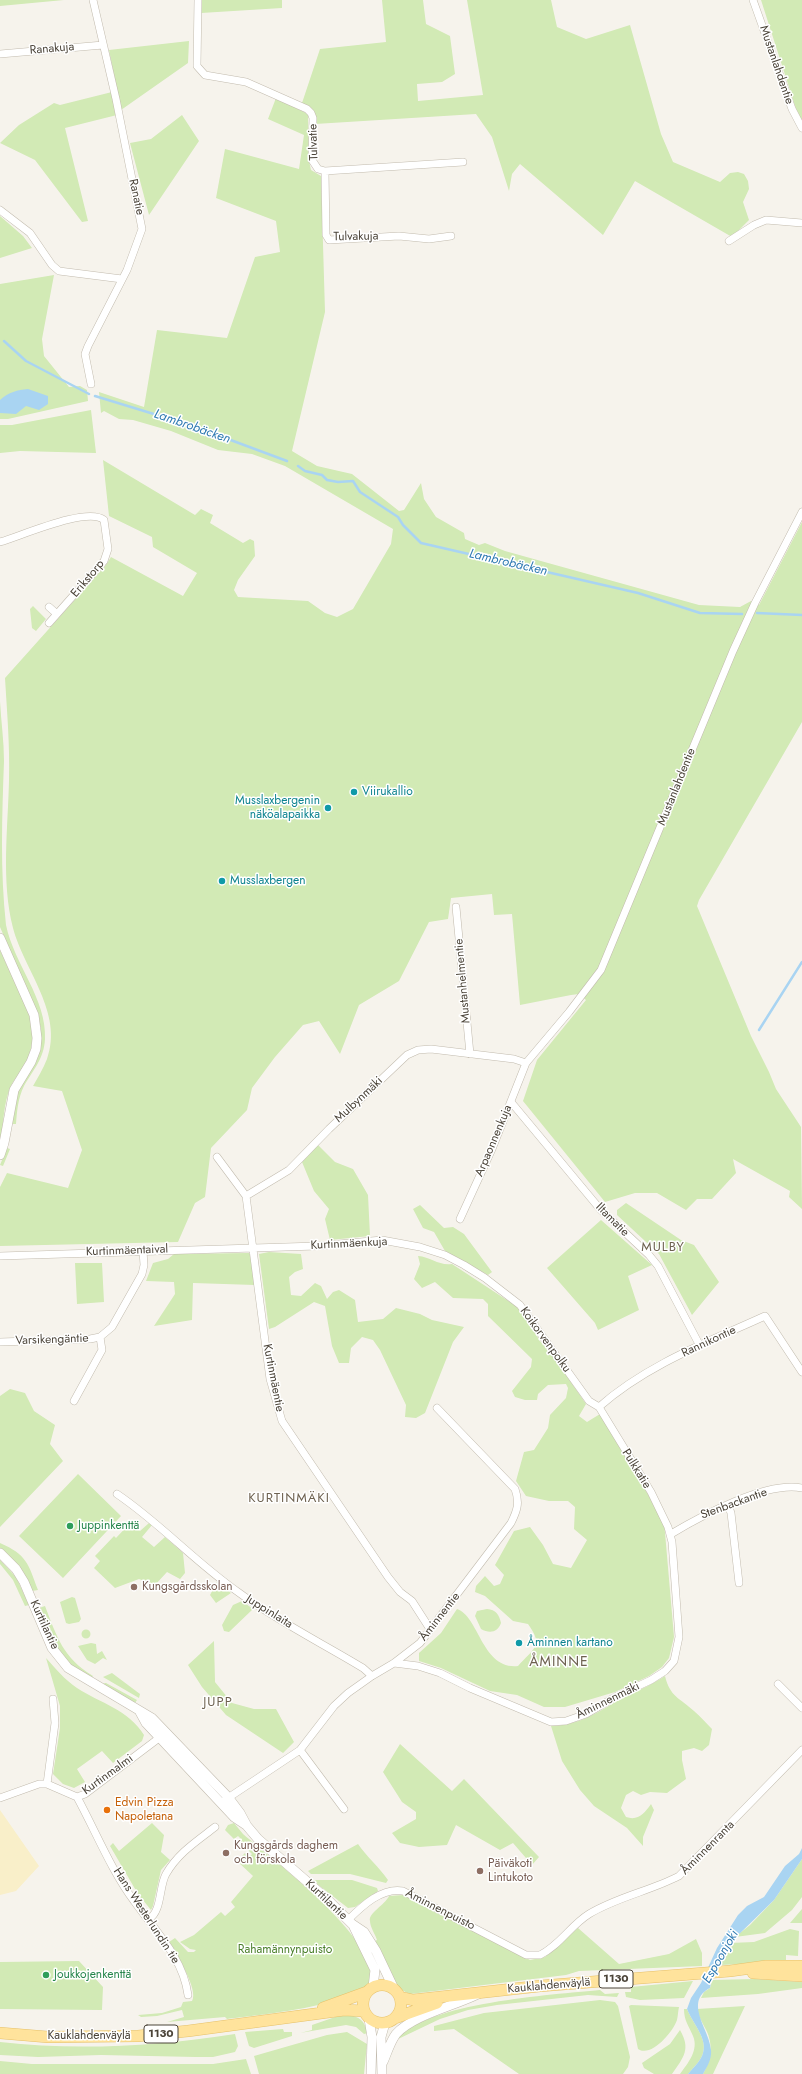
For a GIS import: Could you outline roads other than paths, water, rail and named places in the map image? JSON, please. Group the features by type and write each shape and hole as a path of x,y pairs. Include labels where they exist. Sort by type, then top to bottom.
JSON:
{"main road":[{"name":"Kauklahdenväylä","path":"397,1993 413,2000 481,1992 692,1973 730,1971 766,1966 802,1966"},
{"name":"Kauklahdenväylä","path":"730,1971 802,1976"},
{"name":"1130","path":"370,1989 385,1985 397,1993"},
{"path":"366,2015 362,2001 370,1989"},
{"name":"Kauklahdenväylä","path":"298,2017 352,1999 370,1989"},
{"path":"390,2020 400,2010 397,1993"},
{"name":"Kauklahdenväylä","path":"390,2020 424,2007 464,1995"},
{"name":"Kauklahdenväylä","path":"0,2033 48,2037 138,2036 352,2009 366,2015"},
{"name":"1130","path":"366,2015 377,2023 390,2020"}],"street":[{"name":"Ranatie","path":"91,384 85,354 122,279 141,235 142,225 93,0"},
{"name":"Tulvatie","path":"198,0 197,66 200,71 204,75 246,82 307,109 313,118 312,160 318,169 325,171 463,162"},
{"name":"Mustanlahdentie","path":"753,0 792,109 802,128"},
{"name":"Ranakuja","path":"0,54 103,45"},
{"name":"Tulvakuja","path":"325,171 326,235 329,240 399,236 429,239 451,236"},
{"path":"0,210 30,233 52,265 60,270 122,279"},
{"path":"729,242 754,225 766,220 802,222"},
{"name":"Mustanlahdentie","path":"526,1063 570,1012 601,970 733,651 745,624 802,512"},
{"name":"Erikstorp","path":"0,542 64,520 93,515 101,517 104,520 108,554 104,562 49,623"},
{"path":"49,607 57,614"},
{"name":"Mustanhelmentie","path":"456,908 470,1054"},
{"path":"0,938 34,1015 37,1038 36,1049 31,1062 14,1090 6,1137 0,1155"},
{"name":"Mulbynmäki","path":"246,1196 289,1170 329,1129 407,1055 418,1050 431,1049 514,1059 526,1063"},
{"name":"Arpaonnenkuja","path":"460,1219 480,1178 526,1063"},
{"name":"Iltamatie","path":"511,1102 600,1209 649,1255 658,1266 700,1346"},
{"path":"217,1157 246,1196 253,1248"},
{"name":"Kurtinmäenkuja","path":"253,1248 317,1246 382,1240 398,1242 445,1255 485,1278"},
{"name":"Kurtinmäentaival","path":"0,1256 253,1248"},
{"name":"Kurtinmäentie","path":"253,1248 270,1379 282,1421 388,1577 400,1592 412,1601 430,1629"},
{"name":"Varsikengäntie","path":"0,1342 100,1337 112,1327 142,1274 144,1265 143,1251"},
{"name":"Koikorvenpolku","path":"485,1278 524,1309 589,1401 599,1407"},
{"name":"Rannikontie","path":"599,1407 627,1384 700,1346 765,1316 802,1372"},
{"path":"74,1401 100,1355 102,1350 100,1337"},
{"name":"Pulkkatie","path":"599,1407 651,1492 671,1534"},
{"name":"Åminnentie","path":"225,1800 300,1750 340,1700 372,1676 394,1663 420,1643 511,1523 517,1511 518,1505 515,1489 508,1480 437,1408"},
{"name":"Stenbackantie","path":"671,1534 697,1518 757,1494 780,1488 802,1488"},
{"name":"Juppinlaita","path":"117,1494 134,1505 204,1567 237,1592 264,1611 363,1668 372,1676"},
{"path":"728,1505 731,1513 739,1583"},
{"name":"Åminnenmäki","path":"394,1663 418,1666 440,1673 470,1688 551,1722 566,1721 586,1714 617,1696 651,1680 665,1671 674,1661 680,1637 671,1534"},
{"name":"Kurttilantie","path":"0,1553 16,1569 24,1582 52,1648 68,1668 140,1712 146,1723 163,1735 225,1800 240,1813 247,1826 258,1839 327,1899 350,1922 364,1932 370,1940 397,1993"},
{"path":"778,1684 802,1708"},
{"path":"0,1798 39,1784 47,1784 55,1723 53,1699"},
{"name":"Kurtinmalmi","path":"47,1784 77,1797 85,1794 163,1735"},
{"path":"300,1750 344,1810"},
{"name":"Åminnenranta","path":"535,1956 545,1953 575,1925 602,1907 679,1876 802,1750"},
{"name":"Hans Westerlundin tie","path":"77,1797 120,1878 134,1901 149,1919 178,1963 186,1983 188,1995"},
{"path":"149,1919 156,1911 165,1875 176,1860 215,1827"},
{"name":"Åminnenpuisto","path":"350,1922 356,1912 384,1892 403,1891 526,1955 535,1956"},
{"name":"Kurttilantie","path":"350,1922 373,1965 375,1975 370,1989"},
{"path":"382,2074 384,2062 392,2040 402,2028 424,2016 459,2004 481,1992"},
{"path":"366,2015 372,2036 371,2074"},
{"path":"384,2062 382,2037 390,2020"}],"water":[{"path":"28,389 48,396 48,404 39,410 26,406 16,414 0,413 0,400 13,392"},
{"name":"Espoonjoki","path":"802,1848 802,1859 774,1900 730,1943 712,1977 710,1988 702,1994 698,2008 710,2042 711,2057 703,2074 688,2074 701,2059 704,2048 699,2031 687,2009 691,1998 701,1983 717,1948 738,1915 747,1906 764,1897 785,1866 799,1854"}],"waterway":[{"name":"Lambrobäcken","path":"4,341 26,361 89,394"},
{"name":"Lambrobäcken","path":"95,396 193,426 287,461"},
{"name":"Lambrobäcken","path":"298,466 305,471 322,475 327,480 338,482 353,481 360,492 398,517 403,525 421,543 638,593 700,613 742,614"},
{"name":"Lambrobäcken","path":"757,613 802,615"},
{"path":"759,1030 802,962"}],"place":[{"name":"Viirukallio","path":"354,792"},
{"name":"Musslaxbergenin näköalapaikka","path":"328,808"},
{"name":"Musslaxbergen","path":"222,881"},
{"name":"Juppinkenttä","path":"70,1526"},
{"name":"Kungsgårdsskolan","path":"134,1587"},
{"name":"Åminnen kartano","path":"519,1643"},
{"name":"Edvin Pizza Napoletana","path":"107,1810"},
{"name":"Kungsgårds daghem och förskola","path":"226,1853"},
{"name":"Päiväkoti Lintukoto","path":"480,1871"},
{"name":"Joukkojenkenttä","path":"46,1975"}],"district":[{"name":"MULBY","path":"663,1248"},
{"name":"KURTINMÄKI","path":"289,1499"},
{"name":"ÅMINNE","path":"559,1663"},
{"name":"JUPP","path":"218,1703"}],"park label":[{"name":"Rahamännynpuisto","path":"285,1950"}]}
